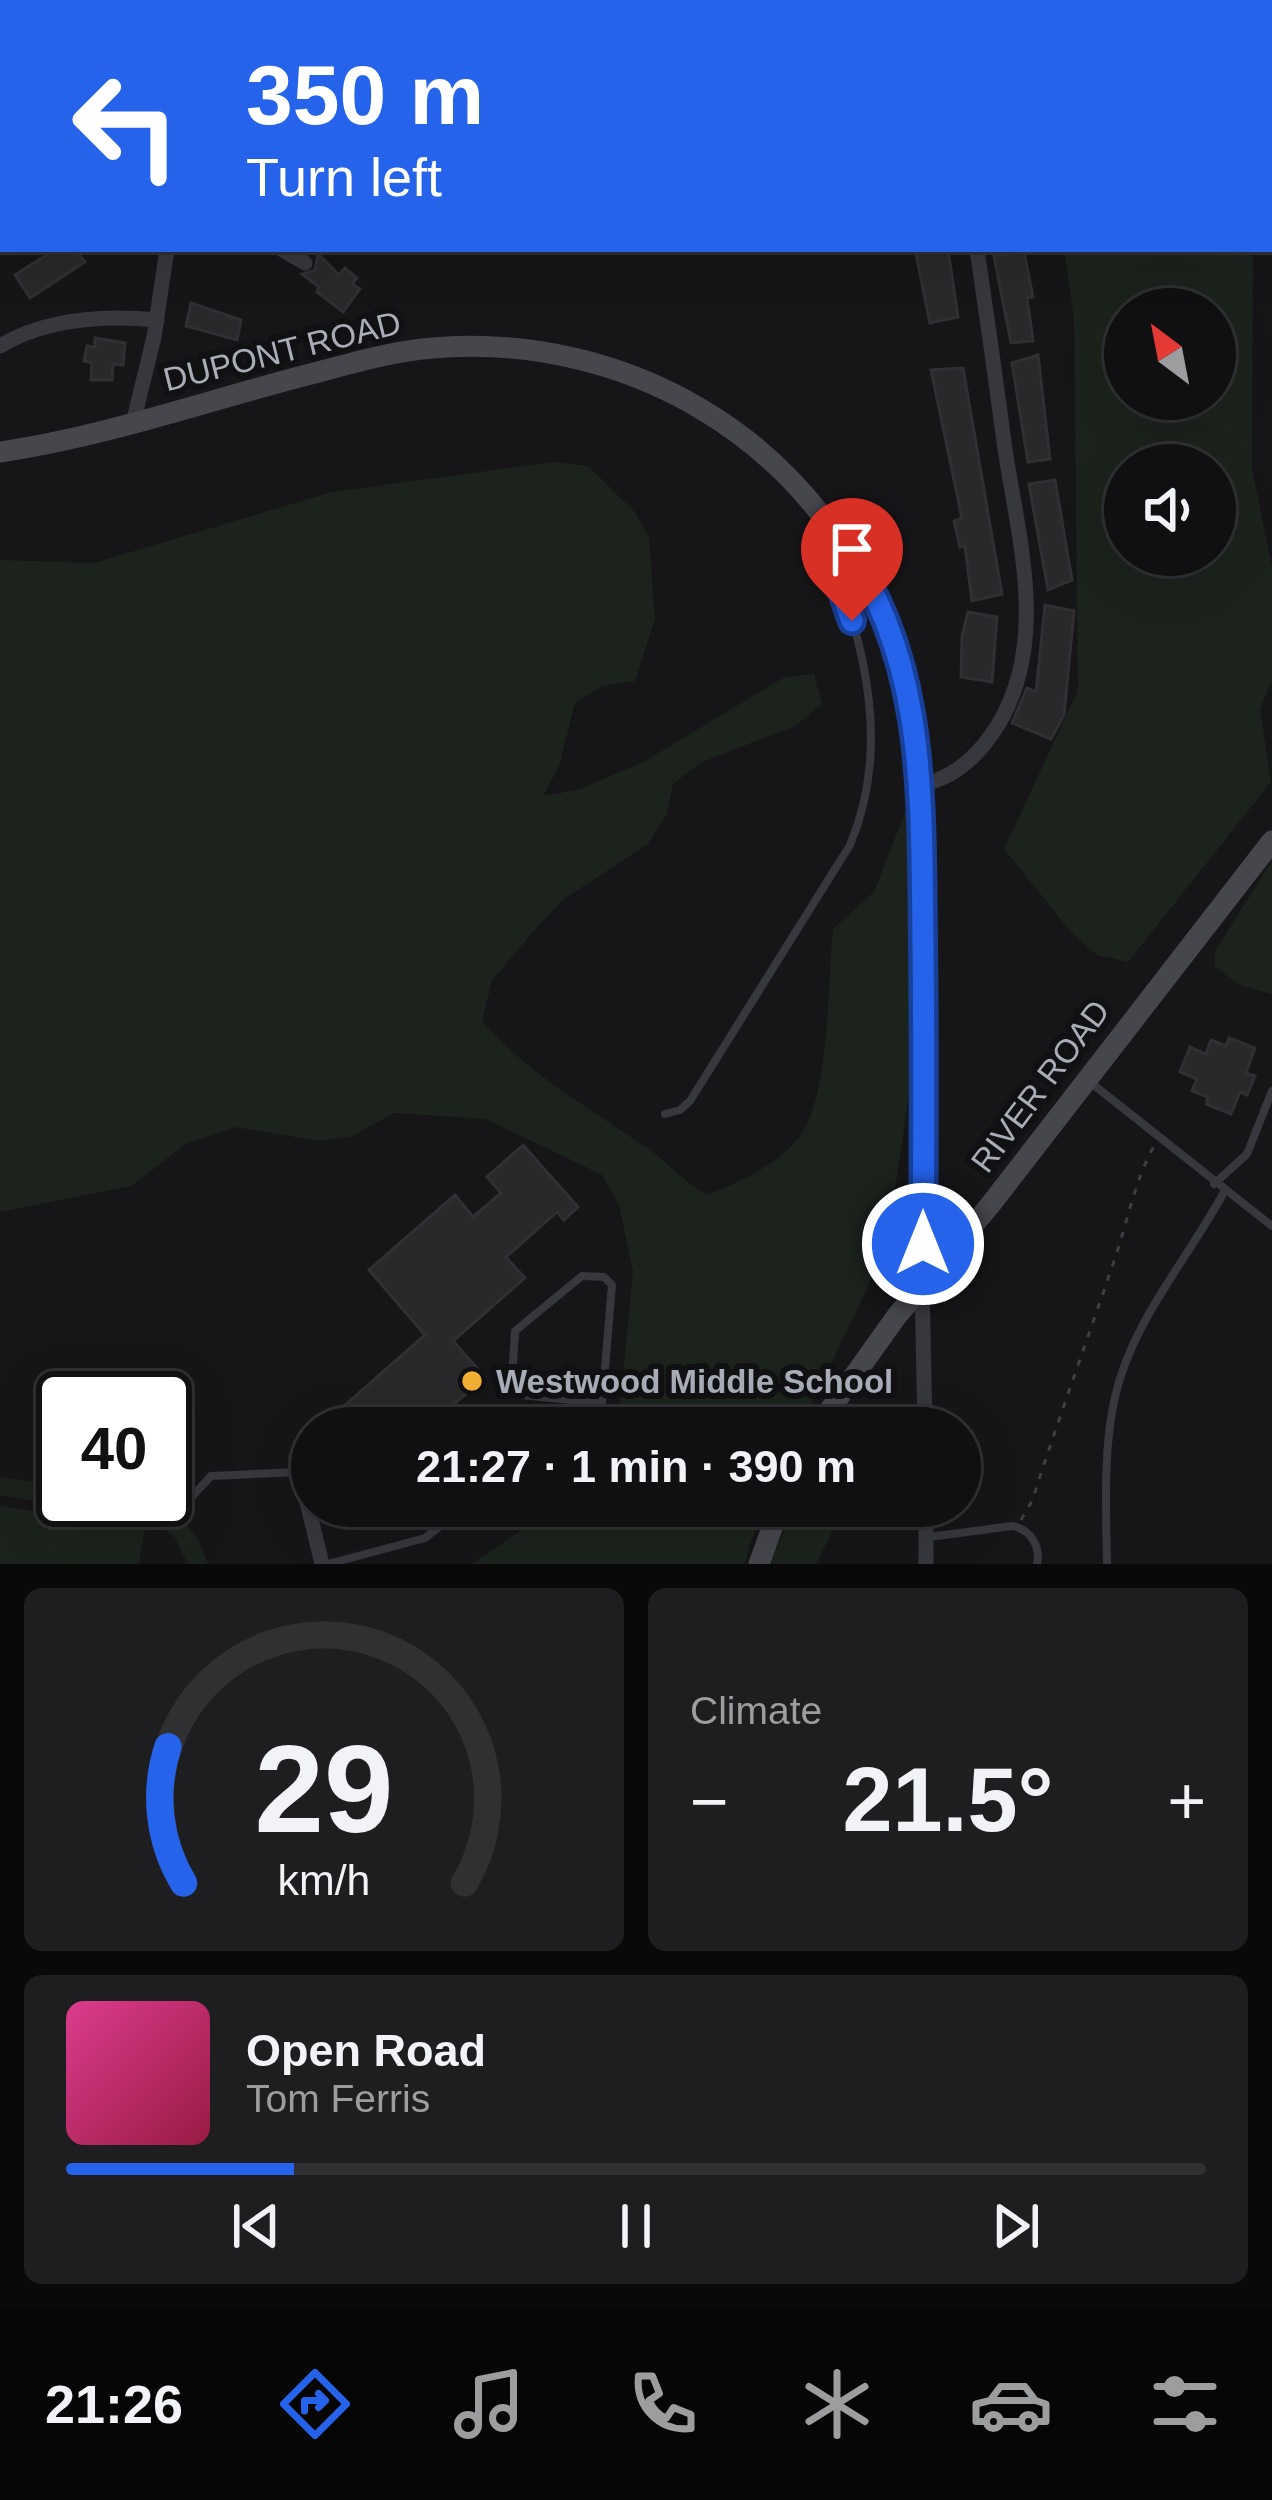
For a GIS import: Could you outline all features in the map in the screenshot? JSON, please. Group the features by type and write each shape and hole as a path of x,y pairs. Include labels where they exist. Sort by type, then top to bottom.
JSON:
{"street":[{"path":"133,423 158,320 167,252"},
{"path":"286,252 304,263"},
{"path":"920,785 950,775 984,746 997,727 1015,690 1028,618 977,252"},
{"path":"0,346 54,325 109,317 158,320"},
{"name":"DUPONT ROAD","path":"0,452 80,437 397,352 464,346 549,353 634,374 729,425 791,480 842,542 874,598 895,646 913,715 920,785 922,1283"},
{"name":"RIVER ROAD","path":"832,1407 922,1283 991,1204 1272,841"},
{"path":"922,1283 925,1407"},
{"path":"315,1527 325,1564"},
{"path":"759,1564 772,1527"},
{"path":"926,1527 926,1564"}],"lane":[{"path":"665,1114 690,1101 850,845 862,817 873,728 859,646 836,575 842,542"},
{"path":"1086,1078 1272,1226"},
{"path":"1214,1184 1247,1154 1272,1091"},
{"path":"1107,1564 1115,1395 1141,1329 1224,1192"},
{"path":"602,1403 511,1394 515,1331 583,1276 604,1276 612,1286 602,1403 602,1407"},
{"path":"192,1497 211,1476 291,1466"},
{"path":"325,1564 425,1538 439,1527"},
{"path":"926,1538 1017,1527 1035,1543 1037,1564"}],"path":[{"path":"1017,1527 1031,1501 1114,1261 1136,1195 1136,1178 1158,1138"}],"shaded area":[{"path":"1064,252 1253,252 1252,469 1272,567 1272,679 1260,709 1271,782 1128,962 1097,955 1072,933 1004,849 1078,691 1074,318"},
{"path":"554,462 588,466 635,512 649,538 655,619 635,681 602,686 575,703 559,766 543,796 578,790 645,761 785,677 814,674 822,704 795,726 702,762 673,784 666,815 648,844 564,899 538,926 492,981 482,1021 539,1074 706,1195 762,1169 788,1150 806,1126 823,1058 833,929 874,892 906,810 916,1047 886,1249 810,1407 620,1407 633,1271 619,1205 602,1175 486,1119 394,1113 350,1137 318,1141 236,1127 186,1144 131,1186 0,1212 0,560 94,563 332,492"},
{"path":"1272,861 1272,994 1242,986 1215,967 1215,951"},
{"path":"0,1477 36,1482 36,1501 0,1495"},
{"path":"0,1506 36,1511 36,1527 145,1528 139,1564 0,1564"},
{"path":"160,1527 188,1527 208,1564 188,1564 174,1536"},
{"path":"526,1527 756,1527 744,1564 472,1564"},
{"path":"786,1527 834,1527 816,1564 769,1564"}],"building":[{"path":"51,252 77,252 85,262 30,298 15,275"},
{"path":"916,252 948,252 958,317 930,323"},
{"path":"1024,252 1033,297 1027,298 1033,341 1011,343 994,256"},
{"path":"318,254 339,275 345,268 357,278 352,284 360,289 343,312 302,274 315,270"},
{"path":"191,303 241,320 237,340 186,326"},
{"path":"95,338 125,343 123,365 113,364 112,380 91,380 92,363 84,361 87,346 95,347"},
{"path":"1038,355 1050,459 1028,462 1012,363"},
{"path":"963,368 1002,594 972,601 965,546 960,547 954,521 962,518 931,370"},
{"path":"1055,480 1072,580 1048,590 1029,484"},
{"path":"1045,605 1074,611 1064,715 1051,739 1012,723 1027,688 1036,692"},
{"path":"968,612 997,617 992,682 961,677"},
{"path":"1229,1038 1255,1048 1246,1073 1255,1076 1247,1095 1240,1092 1231,1114 1206,1104 1208,1097 1192,1091 1197,1079 1180,1072 1190,1047 1206,1054 1211,1040 1226,1046"},
{"path":"523,1145 578,1207 564,1220 557,1212 506,1257 525,1278 453,1341 485,1377 450,1407 343,1407 425,1335 369,1270 455,1195 473,1217 501,1193 487,1177"}],"place":[{"name":"Westwood Middle School","path":"472,1381"}],"route":[{"path":"852,621 836,575 842,542 895,646 919,754 923,1244"}]}
